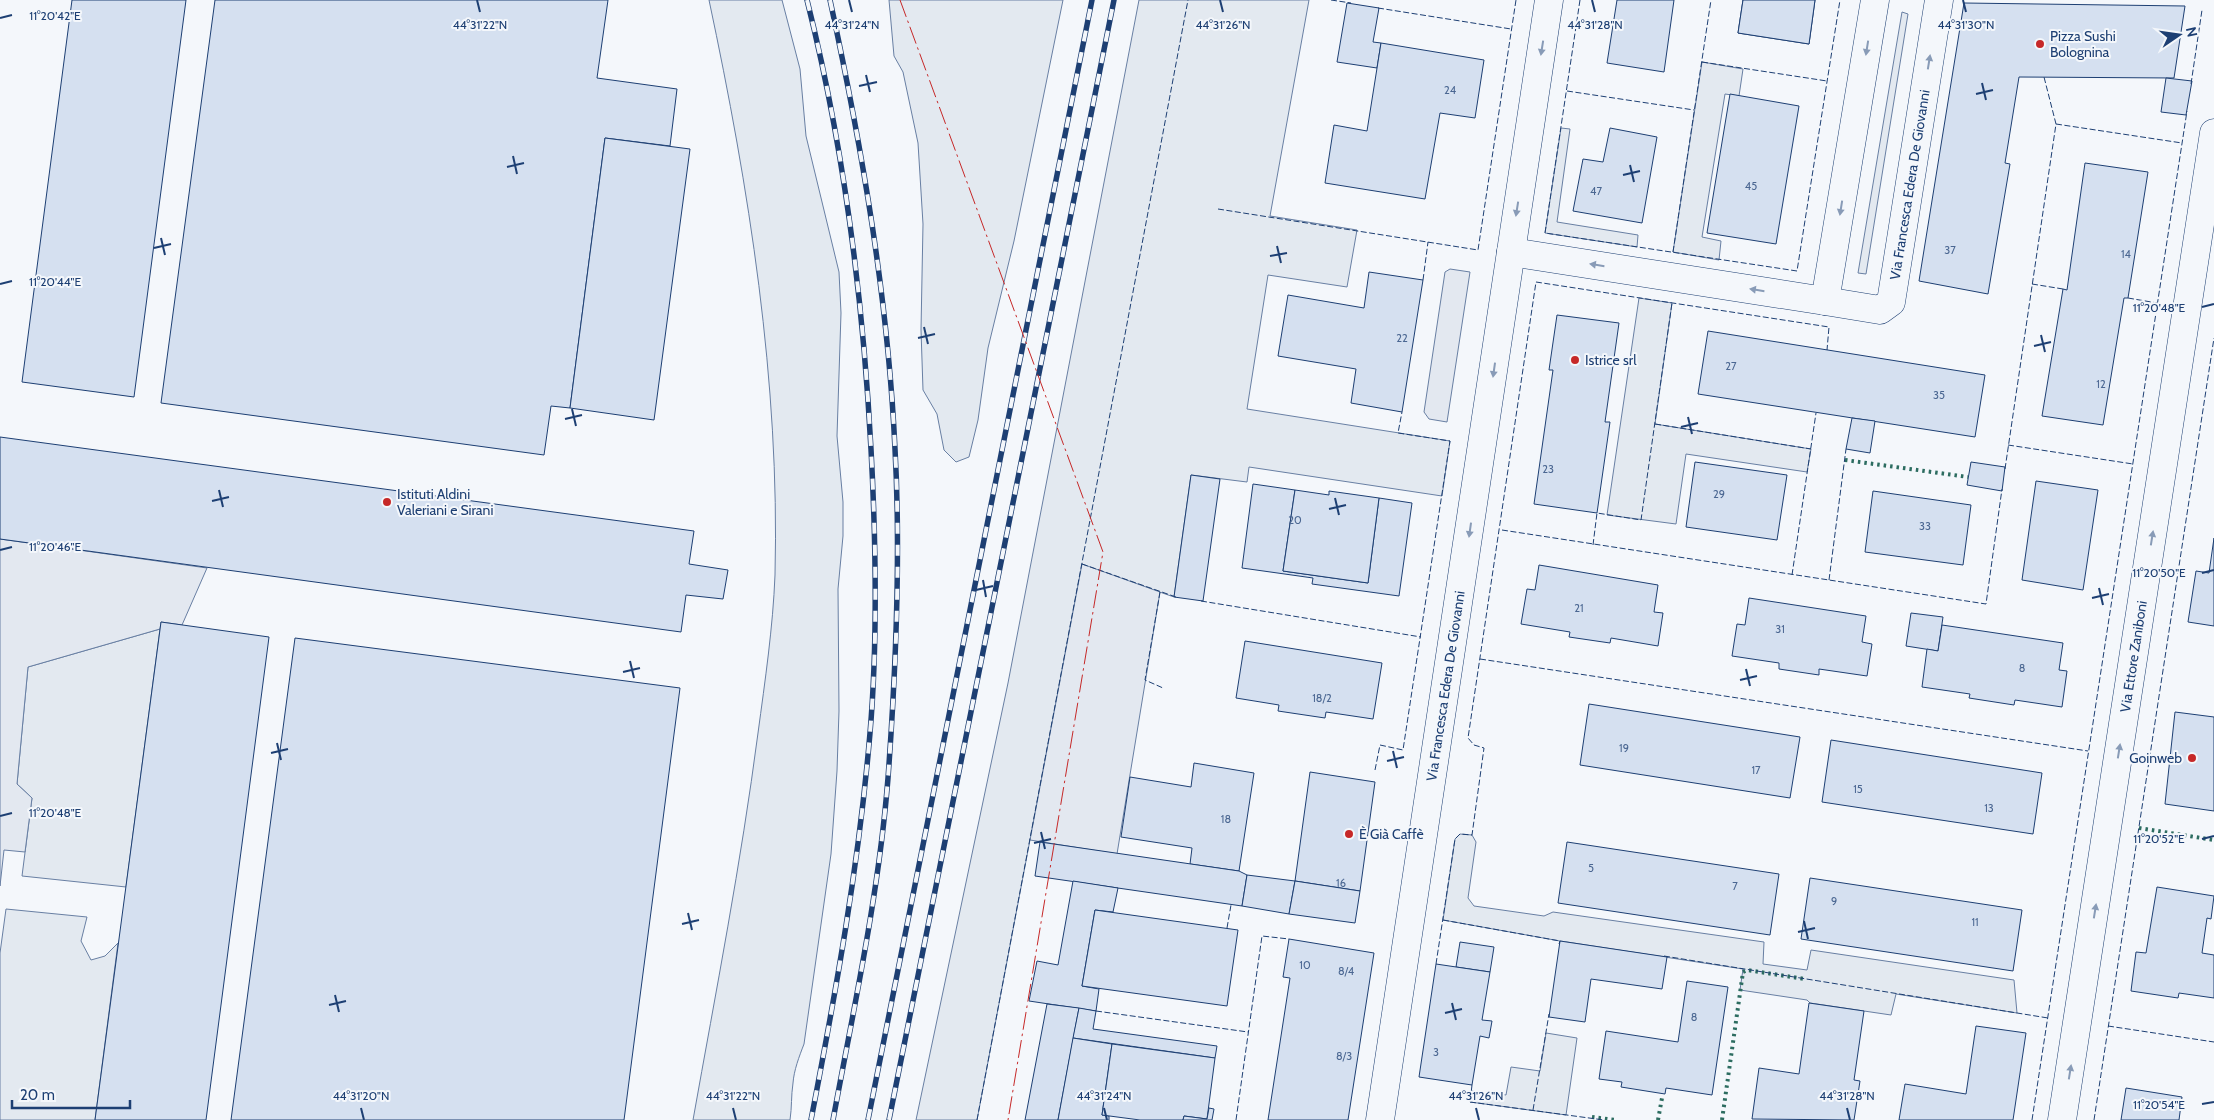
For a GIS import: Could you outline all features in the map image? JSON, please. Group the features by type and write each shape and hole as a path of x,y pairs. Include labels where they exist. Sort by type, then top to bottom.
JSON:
{"street":[{"name":"Via Francesca Edera De Giovanni","path":"1380,1120 1549,0"},
{"path":"1825,301 1875,0"},
{"name":"Via Francesca Edera De Giovanni","path":"1511,252 1880,310 1890,302 1939,0"},
{"name":"Via Ettore Zaniboni","path":"2062,1120 2214,133"}],"shaded area":[{"path":"709,0 782,0 800,69 806,136 839,272 841,313 837,436 843,502 843,536 838,589 839,711 837,771 831,854 804,1044 794,1078 790,1120 693,1120 744,830 768,654 775,575 772,430 759,286 737,142"},
{"path":"889,0 1063,0 1014,241 988,348 978,420 969,457 956,462 944,450 937,414 923,390 921,330 923,224 918,143 903,72 894,56"},
{"path":"1139,0 1309,0 1270,216 1357,230 1347,287 1268,275 1247,409 1450,441 1442,496 1249,467 1247,482 1191,475 1174,597 1082,565 977,1120 916,1120 1008,683"},
{"path":"1902,12 1908,14 1866,274 1858,273"},
{"path":"1702,62 1743,69 1739,96 1725,94 1702,237 1721,241 1719,260 1673,252"},
{"path":"1561,128 1570,129 1557,222 1638,235 1637,247 1545,233"},
{"path":"1450,269 1470,272 1447,422 1429,419 1424,412 1445,272"},
{"path":"1639,298 1672,303 1655,424 1811,449 1807,472 1686,454 1676,524 1607,515"},
{"path":"0,539 207,568 182,625 161,622 160,629 28,667 17,784 32,798 25,852 4,850 0,886"},
{"path":"1082,564 1160,592 1117,854 1030,840"},
{"path":"160,629 126,887 22,876 32,798 17,784 28,667"},
{"path":"1460,834 1472,835 1476,842 1468,898 1474,906 1544,916 1553,912 1764,942 1763,964 1807,970 1811,950 2014,980 2017,1013 1896,994 1891,1015 1810,1003 1807,1000 1740,990 1743,969 1560,941 1443,920 1455,839"},
{"path":"6,909 87,917 81,941 91,960 105,956 118,943 95,1120 0,1120 0,953"},
{"path":"1546,1033 1577,1038 1566,1115 1470,1102 1471,1091 1506,1095 1511,1067 1540,1071"}],"building":[{"path":"72,0 186,0 134,397 22,382"},
{"path":"215,0 608,0 597,78 677,89 670,146 605,138 570,408 551,406 544,455 161,403"},
{"path":"1617,0 1674,0 1664,72 1607,63"},
{"path":"1743,0 1815,0 1809,44 1738,33"},
{"path":"1743,0 1815,0 1809,44 1738,33"},
{"path":"1347,3 1379,8 1373,42 1381,43 1377,68 1337,62"},
{"path":"1964,3 2185,6 2174,78 2019,77 2005,163 2010,164 1988,294 1919,281"},
{"path":"1381,43 1484,60 1475,118 1440,113 1425,199 1325,183 1334,125 1367,131"},
{"path":"2166,78 2192,81 2186,115 2161,112"},
{"path":"1730,94 1799,106 1776,244 1707,233"},
{"path":"1610,128 1657,137 1642,223 1573,211 1583,159 1603,162"},
{"path":"605,138 690,149 654,420 570,408"},
{"path":"2085,163 2148,172 2128,298 2124,298 2103,425 2042,416 2063,289 2067,290"},
{"path":"1369,272 1423,280 1402,412 1351,403 1356,369 1278,356 1288,295 1364,308"},
{"path":"1557,315 1619,323 1605,422 1610,422 1597,513 1534,504 1553,370 1549,370"},
{"path":"1708,331 1985,375 1975,437 1698,394"},
{"path":"1852,418 1875,421 1870,453 1846,449"},
{"path":"0,437 694,531 689,564 728,570 723,599 686,595 681,632 0,539"},
{"path":"1695,462 1787,475 1777,540 1686,527"},
{"path":"1971,462 2005,467 2002,491 1967,485"},
{"path":"1191,475 1220,479 1203,601 1174,597"},
{"path":"2036,481 2098,490 2083,590 2022,580"},
{"path":"1253,484 1295,490 1283,571 1368,583 1379,498 1412,503 1399,596 1312,584 1313,578 1242,568"},
{"path":"1295,490 1329,495 1329,491 1379,498 1368,583 1283,571"},
{"path":"1873,491 1971,505 1963,565 1865,552"},
{"path":"2214,538 2214,626 2188,622 2196,571 2209,573"},
{"path":"1539,565 1658,585 1654,612 1663,613 1658,646 1611,638 1610,643 1569,637 1570,632 1521,624 1527,589 1535,590"},
{"path":"1749,598 1866,616 1862,642 1872,644 1867,676 1819,669 1819,675 1779,669 1779,663 1732,656 1737,624 1745,625"},
{"path":"1911,613 1943,617 1938,651 1906,646"},
{"path":"161,622 269,637 206,1120 95,1120"},
{"path":"1942,625 2063,643 2059,670 2067,671 2062,707 2015,700 2014,705 1969,698 1970,694 1922,687 1927,649 1938,651"},
{"path":"295,638 680,688 624,1120 231,1120"},
{"path":"1245,641 1382,663 1373,719 1326,712 1325,718 1278,711 1279,705 1236,698"},
{"path":"1589,704 1800,737 1790,798 1580,765"},
{"path":"2175,712 2214,717 2214,811 2165,804"},
{"path":"1831,740 2042,773 2033,834 1822,802"},
{"path":"1194,763 1254,773 1239,871 1190,864 1192,848 1121,837 1130,777 1191,787"},
{"path":"1310,772 1375,782 1360,891 1295,881"},
{"path":"1040,842 1239,871 1247,875 1242,906 1035,876"},
{"path":"1567,842 1779,874 1770,935 1558,903"},
{"path":"1247,875 1295,881 1289,914 1242,906"},
{"path":"1810,878 2022,910 2013,971 1801,939"},
{"path":"1073,881 1118,888 1113,912 1095,910 1082,986 1099,989 1096,1011 1029,1001 1037,961 1058,965"},
{"path":"1295,881 1360,891 1355,923 1289,914"},
{"path":"2157,887 2214,896 2211,919 2207,918 2202,953 2214,955 2214,998 2179,993 2178,998 2131,991 2136,952 2146,953"},
{"path":"1095,910 1238,930 1227,1006 1082,986"},
{"path":"1289,939 1374,953 1348,1120 1268,1120 1290,978 1283,977"},
{"path":"1560,941 1667,957 1662,989 1591,979 1585,1022 1549,1017"},
{"path":"1460,942 1494,947 1490,972 1456,967"},
{"path":"1436,964 1490,972 1482,1020 1492,1021 1489,1038 1480,1036 1472,1085 1419,1077"},
{"path":"1687,981 1728,987 1712,1095 1666,1088 1665,1094 1621,1087 1622,1082 1599,1079 1606,1031 1678,1042"},
{"path":"1809,1003 1864,1011 1854,1080 1860,1081 1854,1120 1752,1119 1759,1068 1799,1074"},
{"path":"1047,1004 1079,1008 1058,1120 1025,1120"},
{"path":"1079,1008 1096,1011 1093,1029 1217,1046 1215,1058 1073,1038"},
{"path":"1976,1026 2026,1033 2013,1120 1899,1120 1905,1084 1966,1094"},
{"path":"1073,1038 1112,1044 1102,1115 1109,1116 1109,1120 1058,1120"},
{"path":"1112,1044 1215,1058 1207,1119 1184,1116 1183,1120 1140,1120 1102,1115"},
{"path":"2126,1088 2182,1097 2179,1120 2121,1120"},
{"path":"1209,1108 1214,1109 1212,1120 1183,1120 1184,1116 1207,1119"}],"railway":[{"path":"807,0 831,111 850,223 857,279 871,449 875,591 873,698 860,831 838,975 811,1120"},
{"path":"830,0 853,111 880,280 892,392 898,531 895,655 884,821 865,950 833,1120"},
{"path":"868,1120 1092,0"},
{"path":"889,1120 1114,0"}],"hedge":[{"path":"1845,460 1968,477"},
{"path":"2139,828 2214,840"},
{"path":"1722,1120 1743,972 1747,970 1805,979"},
{"path":"1658,1120 1662,1098"},
{"path":"1592,1117 1615,1120"}],"fence":[{"path":"977,1120 1188,0"},
{"path":"1331,0 1351,3"},
{"path":"1218,209 1478,250 1516,0"},
{"path":"1580,0 1545,233 1797,271 1840,0"},
{"path":"1673,252 1711,0"},
{"path":"1378,8 1511,29"},
{"path":"2191,84 2202,10"},
{"path":"1702,62 1827,81"},
{"path":"2005,469 2056,124 2044,77"},
{"path":"1567,91 1694,110"},
{"path":"2032,1120 2187,111"},
{"path":"2056,124 2182,143"},
{"path":"1423,280 1428,242"},
{"path":"1436,964 1455,839 1460,834 1472,835 1484,748 1474,745 1468,738 1536,282 1829,327 1827,350"},
{"path":"2032,284 2063,289"},
{"path":"2128,298 2157,303"},
{"path":"1593,545 1597,513 1641,520 1672,303"},
{"path":"2094,1120 2214,338"},
{"path":"1375,770 1380,745 1403,750 1450,441 1398,433 1402,412"},
{"path":"1792,575 1816,413"},
{"path":"1655,424 1811,449"},
{"path":"2008,445 2133,464"},
{"path":"1829,580 1846,449"},
{"path":"1502,530 1986,604 2002,489"},
{"path":"1082,564 1176,597"},
{"path":"1160,592 1145,680 1163,688"},
{"path":"1201,601 1421,637"},
{"path":"1480,659 2088,751"},
{"path":"1227,928 1231,905"},
{"path":"1443,920 1560,941 1559,944"},
{"path":"1236,1120 1262,936 1289,939"},
{"path":"1664,956 2048,1018"},
{"path":"1096,1011 1248,1032"},
{"path":"1533,1110 1549,1014"},
{"path":"2108,1026 2214,1042"},
{"path":"1472,1085 1470,1102 1604,1120"}],"power":[{"path":"900,0 1103,552 1008,1120"}],"place":[{"name":"Pizza Sushi Bolognina","path":"2040,44"},
{"name":"Istrice srl","path":"1575,360"},
{"name":"Istituti Aldini Valeriani e Sirani","path":"387,502"},
{"name":"Goinweb","path":"2192,758"},
{"name":"È Già Caffè","path":"1349,834"}]}
